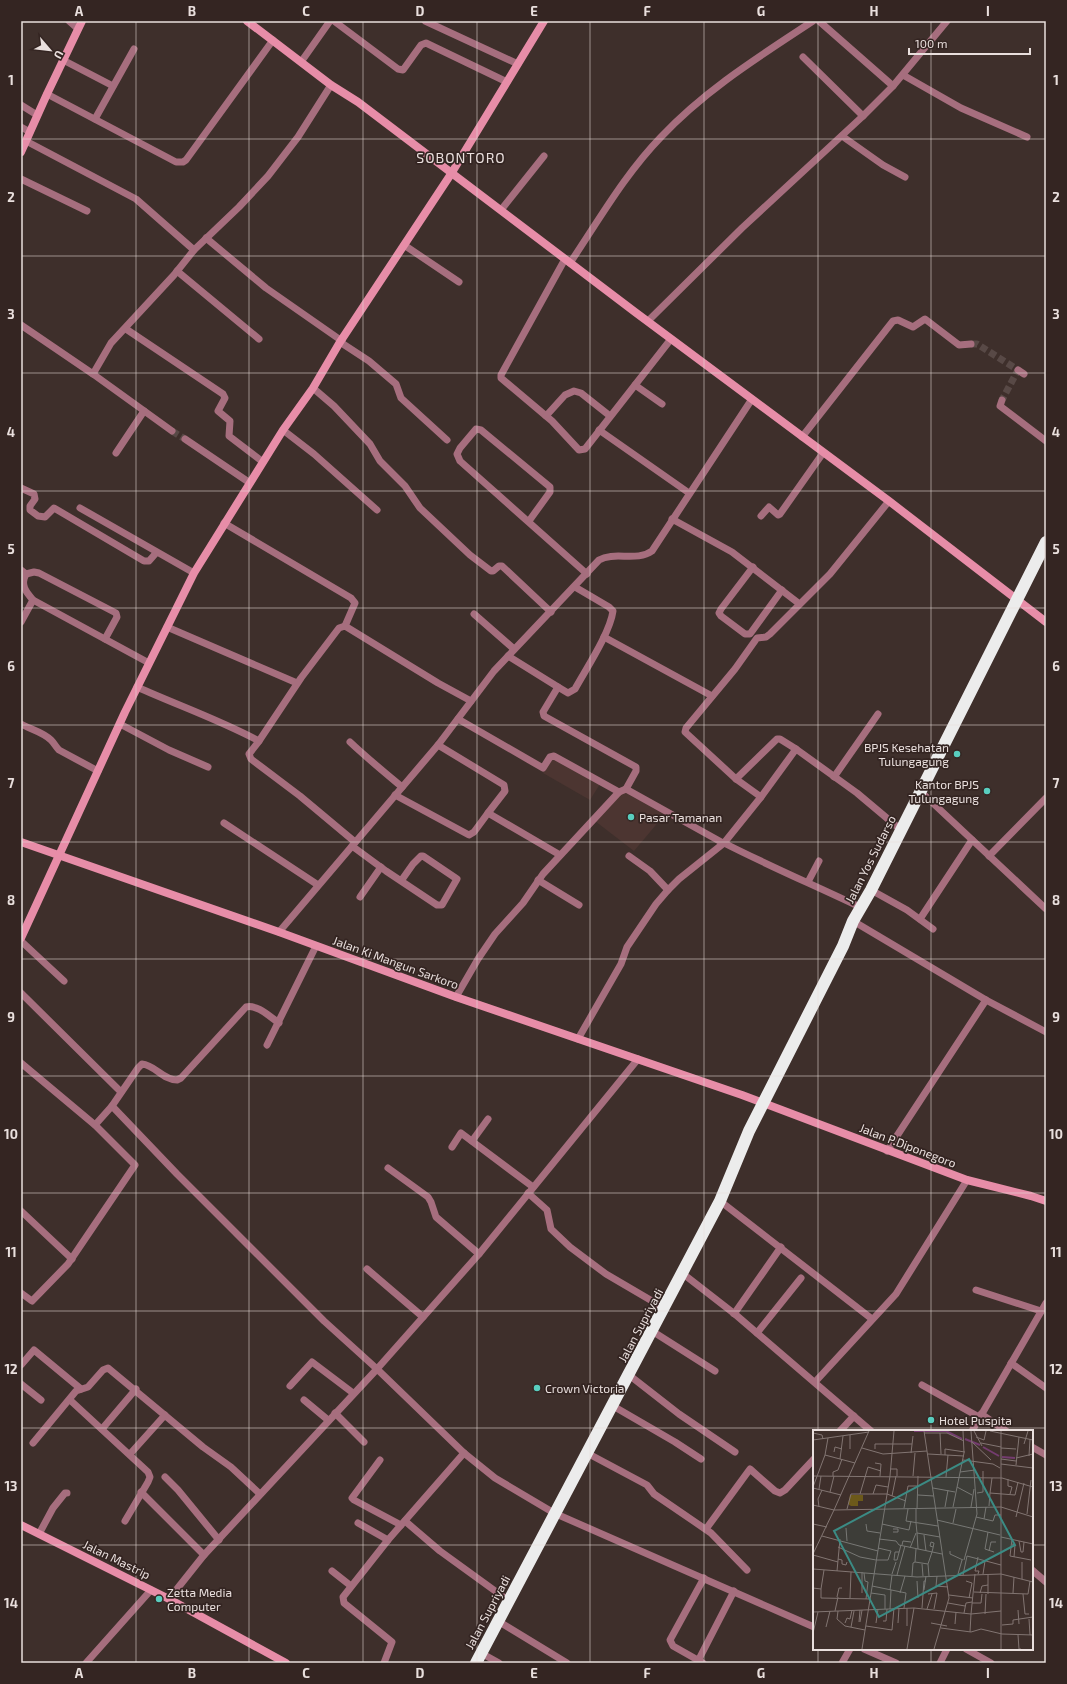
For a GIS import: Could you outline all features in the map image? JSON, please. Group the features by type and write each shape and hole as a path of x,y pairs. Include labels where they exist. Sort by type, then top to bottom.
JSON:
{"highway":[{"name":"Jalan Yos Sudarso","path":"763,1103 843,946 853,921 862,908 1046,542"},
{"name":"Jalan Supriyadi","path":"479,1658 554,1513 613,1406 720,1201 749,1131 763,1103"}],"street":[{"path":"21,152 46,94 80,25 69,21"},
{"path":"247,21 332,85 358,102 451,174 889,501 1046,622"},
{"path":"301,62 330,21"},
{"path":"334,21 398,69 403,70 421,45 426,43 507,82"},
{"path":"425,21 518,64"},
{"path":"21,938 137,687 194,573 283,430 313,388 341,341 451,174 544,21"},
{"path":"671,339 600,430 584,449 580,451 546,416 501,378 501,375 568,261 633,170 660,138 675,122 706,95 727,79 813,21"},
{"path":"819,21 893,86"},
{"path":"648,321 747,223 842,136 893,86 947,21"},
{"path":"46,94 176,162 183,162 186,160 273,40"},
{"path":"95,119 112,86 134,49"},
{"path":"804,57 863,116"},
{"path":"63,60 112,86"},
{"path":"903,75 961,108 1027,137"},
{"path":"93,374 111,343 126,329 194,250 239,207 268,176 298,138 332,85"},
{"path":"21,105 37,115"},
{"path":"21,127 30,132"},
{"path":"842,136 883,165 905,177"},
{"path":"26,141 136,199 194,250"},
{"path":"501,210 544,156"},
{"path":"21,179 87,211"},
{"path":"206,238 266,288 369,361 396,384 401,398 447,440"},
{"path":"404,245 459,282"},
{"path":"177,271 259,339"},
{"path":"802,437 893,321 898,320 913,327 925,319 959,345 971,344"},
{"path":"21,325 93,374 172,431"},
{"path":"126,329 223,394 225,398 218,411 230,421 229,436 263,462"},
{"path":"635,385 662,404"},
{"path":"313,388 334,406 370,444 380,461 405,486 420,508 466,551 491,571 499,566 503,568 551,612"},
{"path":"546,416 565,395 574,391 581,393 610,416"},
{"path":"279,932 438,745 471,701 508,656 587,574 603,558 649,553 654,548 752,399"},
{"path":"1002,400 999,404 1000,406 1046,442"},
{"path":"116,453 144,411"},
{"path":"529,522 550,492 550,486 481,430 476,429 460,448 458,458 529,522 587,574"},
{"path":"283,430 314,454 377,510"},
{"path":"600,430 689,493"},
{"path":"185,439 250,483"},
{"path":"761,516 768,507 778,515 780,514 823,453"},
{"path":"21,488 34,494 35,499 30,506 30,510 38,516 45,517 54,508 144,561 148,562 156,553"},
{"path":"761,797 736,779 685,731 735,669 757,638 766,637 770,634 824,581 889,501"},
{"path":"80,508 156,553 194,573"},
{"path":"672,519 732,552 797,602"},
{"path":"224,523 351,598 355,603 345,626 339,628 298,683 249,754 251,759 300,796 381,867 401,881 439,906 442,905 457,879 421,856 413,864 401,881"},
{"path":"753,567 720,611 720,615 727,621 745,634 750,634 782,590"},
{"path":"105,639 117,617 116,613 39,573 23,572 25,592 33,600 149,663"},
{"path":"508,656 568,693 575,689 604,637 613,617 613,611 575,587"},
{"path":"21,622 33,600"},
{"path":"474,614 514,650"},
{"path":"345,626 438,683 471,701"},
{"path":"167,627 298,683"},
{"path":"604,637 712,696"},
{"path":"137,687 228,725 259,741"},
{"path":"456,997 485,947 523,903 538,880 622,790 636,771 636,767 543,715 543,712 558,687"},
{"path":"834,777 878,714"},
{"path":"458,719 544,768 550,757 554,756 756,860 808,882 862,908"},
{"path":"21,724 53,741 59,750 98,771"},
{"path":"120,724 170,750 208,767"},
{"path":"736,779 777,739 780,739 857,793 901,830"},
{"path":"350,742 371,763 382,769 402,787"},
{"path":"395,795 469,835 474,832 505,791 504,785 438,745"},
{"path":"578,1039 621,964 627,946 668,890 723,843 761,797 796,750"},
{"path":"920,790 1046,909"},
{"path":"989,856 1046,798"},
{"path":"488,812 560,855"},
{"path":"224,823 318,885"},
{"path":"920,919 972,840"},
{"name":"Jalan Ki Mangun Sarkoro","path":"21,842 279,932 456,997 763,1103"},
{"path":"628,856 650,871 668,890"},
{"path":"808,882 819,861"},
{"path":"360,897 381,867"},
{"path":"538,880 579,905"},
{"path":"871,890 907,910 933,929"},
{"path":"853,921 986,1000 1046,1032"},
{"path":"21,941 64,981"},
{"path":"267,1045 316,946"},
{"path":"21,993 121,1092"},
{"path":"887,1150 986,1000"},
{"path":"95,1125 112,1106 142,1064 147,1065 173,1080 177,1080 181,1078 246,1007 249,1006 258,1008 279,1023"},
{"path":"169,1599 204,1555 353,1393 377,1369 479,1254 638,1059"},
{"path":"21,1063 95,1125 135,1165 72,1259 33,1301 21,1293"},
{"name":"Jalan P.Diponegoro","path":"763,1103 968,1180 1046,1201"},
{"path":"112,1106 288,1286 464,1453 495,1478 554,1513 813,1627"},
{"path":"472,1141 488,1119"},
{"path":"452,1147 461,1133 472,1141 531,1190 546,1210 551,1228 570,1247 606,1274 664,1308"},
{"path":"388,1168 428,1197 436,1217 479,1254"},
{"path":"814,1382 896,1294 968,1180"},
{"path":"720,1201 872,1319"},
{"path":"21,1211 72,1259"},
{"path":"734,1314 781,1247"},
{"path":"367,1269 423,1317"},
{"path":"682,1273 757,1333 870,1430"},
{"path":"757,1333 801,1278"},
{"path":"976,1290 1041,1311"},
{"path":"973,1430 1046,1303"},
{"path":"652,1331 715,1371"},
{"path":"21,1365 34,1350 81,1389"},
{"path":"290,1386 312,1362 353,1393"},
{"path":"1011,1363 1046,1388"},
{"path":"34,1443 76,1391 88,1387 106,1368 110,1369 136,1390 202,1447 231,1467 260,1494"},
{"path":"629,1375 679,1414 734,1452"},
{"path":"21,1384 41,1400"},
{"path":"922,1385 1004,1430"},
{"path":"102,1429 136,1390"},
{"path":"70,1400 130,1454 149,1474 149,1480 125,1521"},
{"path":"304,1400 328,1420"},
{"path":"613,1406 701,1458"},
{"path":"335,1413 364,1442"},
{"path":"130,1454 165,1415"},
{"path":"841,1430 854,1416"},
{"path":"1033,1448 1046,1455"},
{"path":"384,1663 392,1642 344,1603 343,1597 388,1540 464,1453"},
{"path":"587,1453 647,1485 654,1494 706,1529 747,1570"},
{"path":"380,1460 352,1498 403,1523 440,1552 509,1601"},
{"path":"706,1529 750,1469 775,1491 780,1493 785,1490 813,1460"},
{"path":"166,1477 219,1540"},
{"path":"141,1492 204,1555"},
{"path":"39,1534 53,1508 65,1493 67,1493"},
{"path":"358,1523 388,1540"},
{"name":"Jalan Mastrip","path":"21,1525 169,1599 286,1663"},
{"path":"332,1571 352,1586"},
{"path":"1033,1571 1046,1582"},
{"path":"704,1578 670,1640 673,1646 701,1662 734,1591"},
{"path":"86,1663 151,1590"},
{"path":"498,1621 567,1663"},
{"path":"842,1663 849,1650"},
{"path":"866,1650 896,1663"},
{"path":"940,1663 946,1650"},
{"path":"968,1650 991,1663"},
{"path":"479,1658 499,1663"}],"shaded area":[{"path":"552,757 600,784 590,800 543,773"},
{"name":"Pasar Tamanan","path":"625,791 666,813 634,851 595,821"}],"tunnel":[{"path":"971,344 977,344 1018,370 1002,400"},
{"path":"172,431 185,439"}],"place":[{"name":"BPJS Kesehatan Tulungagung","path":"957,754"},
{"name":"Kantor BPJS Tulungagung","path":"987,791"},
{"name":"Pasar Tamanan","path":"631,817"},
{"name":"Crown Victoria","path":"537,1388"},
{"name":"Hotel Puspita","path":"931,1420"},
{"name":"Zetta Media Computer","path":"159,1599"}],"district":[{"name":"SOBONTORO","path":"461,157"}]}
